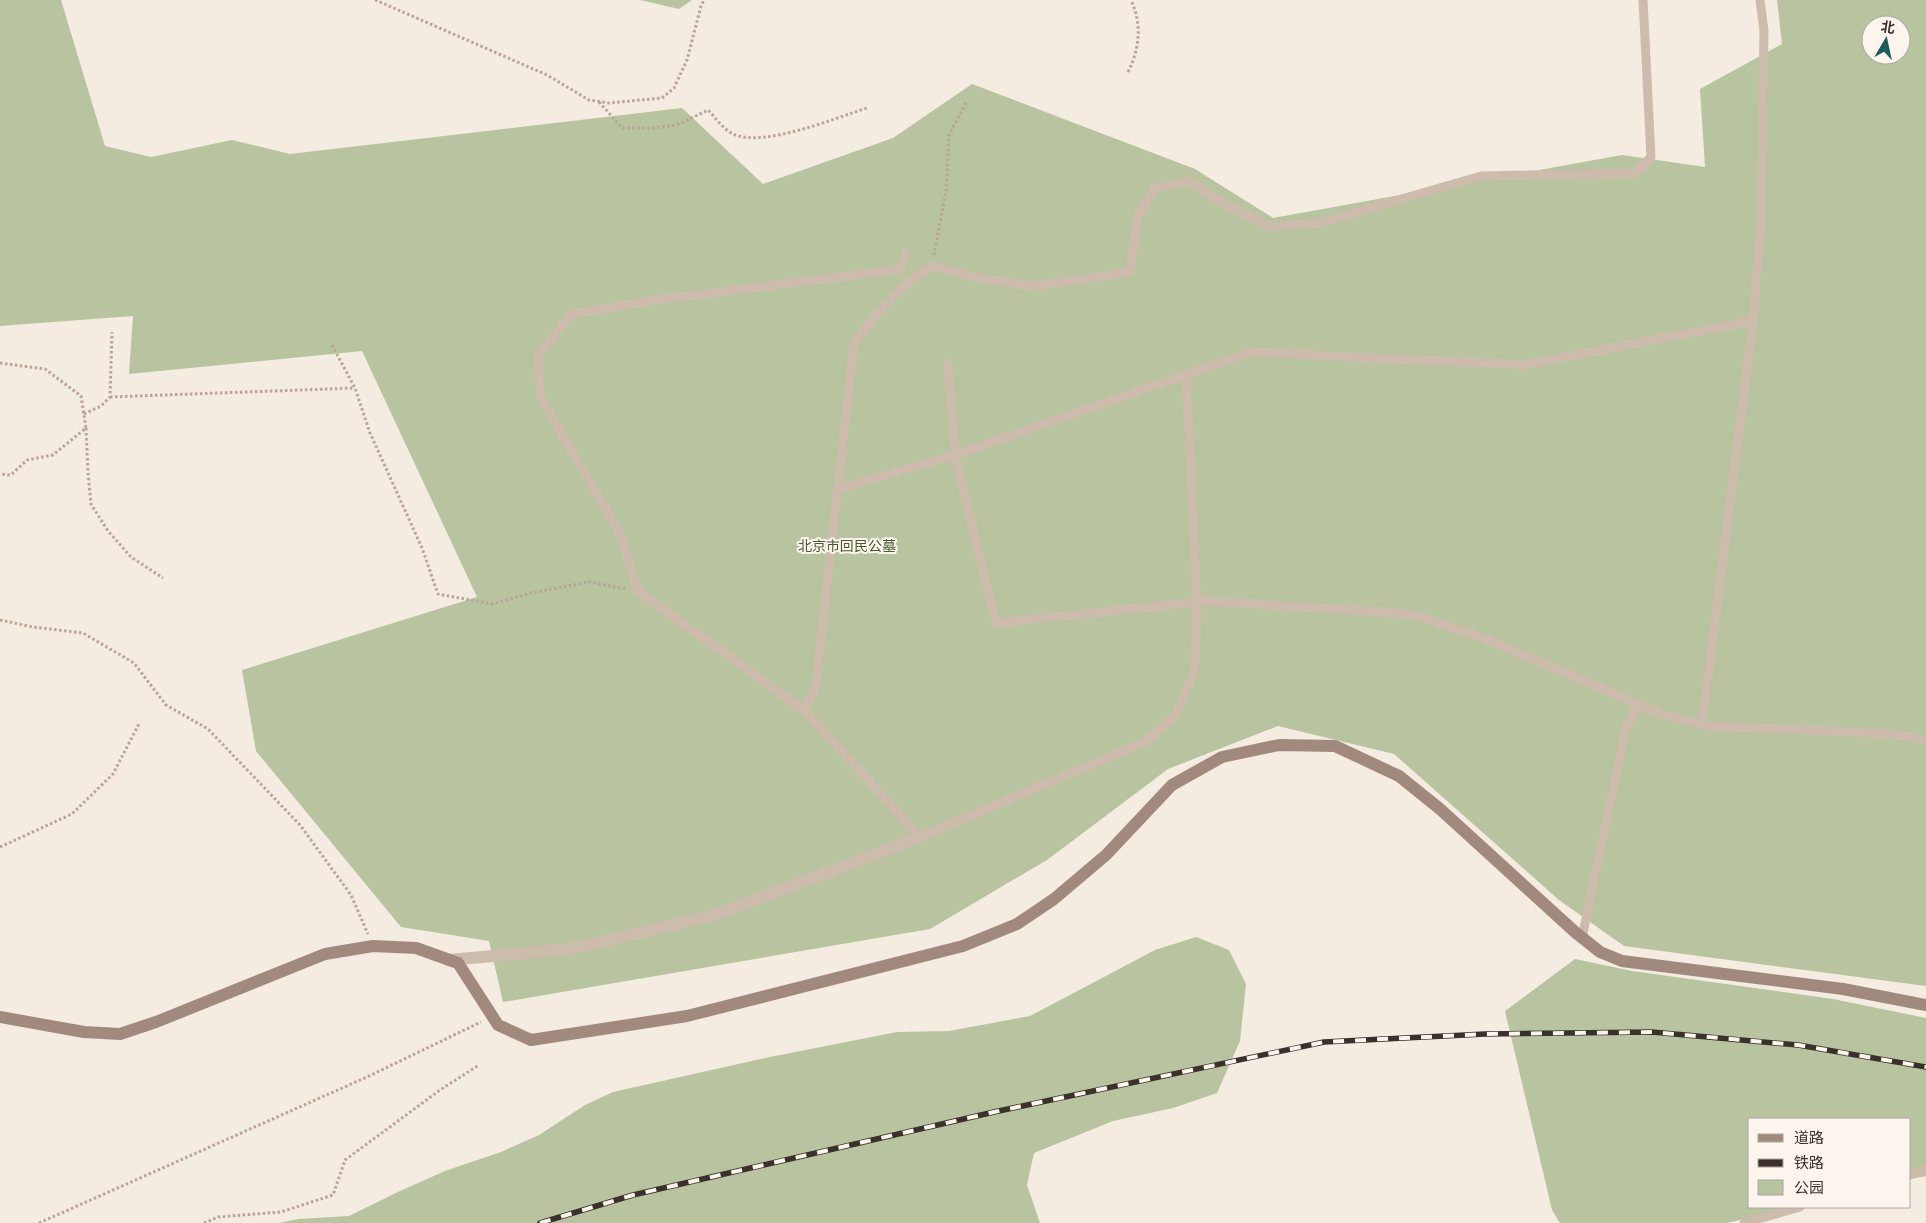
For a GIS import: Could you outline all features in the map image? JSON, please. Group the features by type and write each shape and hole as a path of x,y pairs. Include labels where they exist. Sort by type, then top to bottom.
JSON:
{"street":[{"path":"0,1017 84,1032 120,1034 156,1022 325,954 374,946 416,948 458,963 498,1024 530,1040 687,1016 963,946 1017,924 1054,900 1106,855 1172,785 1222,757 1279,744 1336,746 1399,776 1440,809 1582,938 1600,952 1622,961 1843,989 1926,1005"},
{"path":"448,960 570,949 715,915 920,837"}],"lane":[{"path":"805,711 816,686 854,344 866,325 917,275 932,266 982,280 1035,286 1130,272 1138,216 1155,188 1189,181 1219,201 1270,227 1319,223 1481,176 1635,173 1651,157 1643,0"},
{"path":"1702,724 1753,322 1761,224 1764,30 1760,0"},
{"path":"906,253 900,269 656,300 572,314 538,355 540,396 620,534 638,591 805,711 920,837 1145,742 1175,716 1195,670 1197,602 1186,374"},
{"path":"838,489 956,455 1251,352 1523,365 1753,322"},
{"path":"948,363 956,455 996,623 1206,601 1412,614 1491,641 1661,714 1709,726 1896,734 1926,740"},
{"path":"1582,938 1625,731 1638,704"},
{"path":"1911,1175 1926,1170"},
{"path":"1744,1223 1796,1208"}],"path":[{"path":"375,0 547,76 589,100 609,103 662,98 674,88 687,60 704,0"},
{"path":"1128,72 1140,33 1137,12 1131,0"},
{"path":"598,101 622,128 653,128 677,125 708,110 732,134 753,139 778,135 867,108"},
{"path":"932,266 946,191 949,135 967,101"},
{"path":"110,397 112,332"},
{"path":"332,345 356,388 370,433 422,548 438,594 492,604 531,593 589,582 638,591"},
{"path":"0,363 45,369 81,396 86,428 91,504 108,530 132,557 163,578"},
{"path":"84,414 101,406 110,397 356,388"},
{"path":"0,474 11,475 27,460 53,455 86,428"},
{"path":"0,620 33,627 83,633 134,663 166,705 208,729 300,825 352,895 374,946"},
{"path":"0,847 72,814 114,774 140,722"},
{"path":"39,1223 367,1077 493,1016"},
{"path":"204,1223 218,1217 281,1212 333,1195 345,1160 440,1090 479,1065"}],"green space":[{"name":"北京市回民公墓","path":"0,0 61,0 105,146 151,157 232,140 290,154 682,108 763,184 893,138 972,84 1195,169 1273,218 1622,155 1705,167 1700,89 1782,44 1777,0 1926,0 1926,986 1624,946 1559,900 1394,754 1278,726 1168,769 1047,860 930,929 503,1002 489,941 401,927 256,751 242,670 477,597 362,351 129,374 133,316 0,326"},
{"path":"640,0 692,0 679,9"},
{"path":"1196,937 1229,950 1246,984 1240,1041 1217,1093 1173,1108 1113,1121 1034,1153 1027,1185 1040,1223 279,1223 298,1219 349,1216 445,1171 501,1152 539,1135 585,1105 613,1092 770,1057 897,1032 949,1031 1030,1016 1155,950"},
{"path":"1575,959 1632,971 1833,999 1926,1018 1926,1176 1911,1179 1911,1118 1748,1118 1748,1208 1791,1208 1727,1223 1560,1223 1552,1210 1505,1011"}],"railway":[{"path":"540,1223 633,1195 994,1112 1324,1042 1485,1034 1652,1032 1798,1045 1926,1067"}]}
